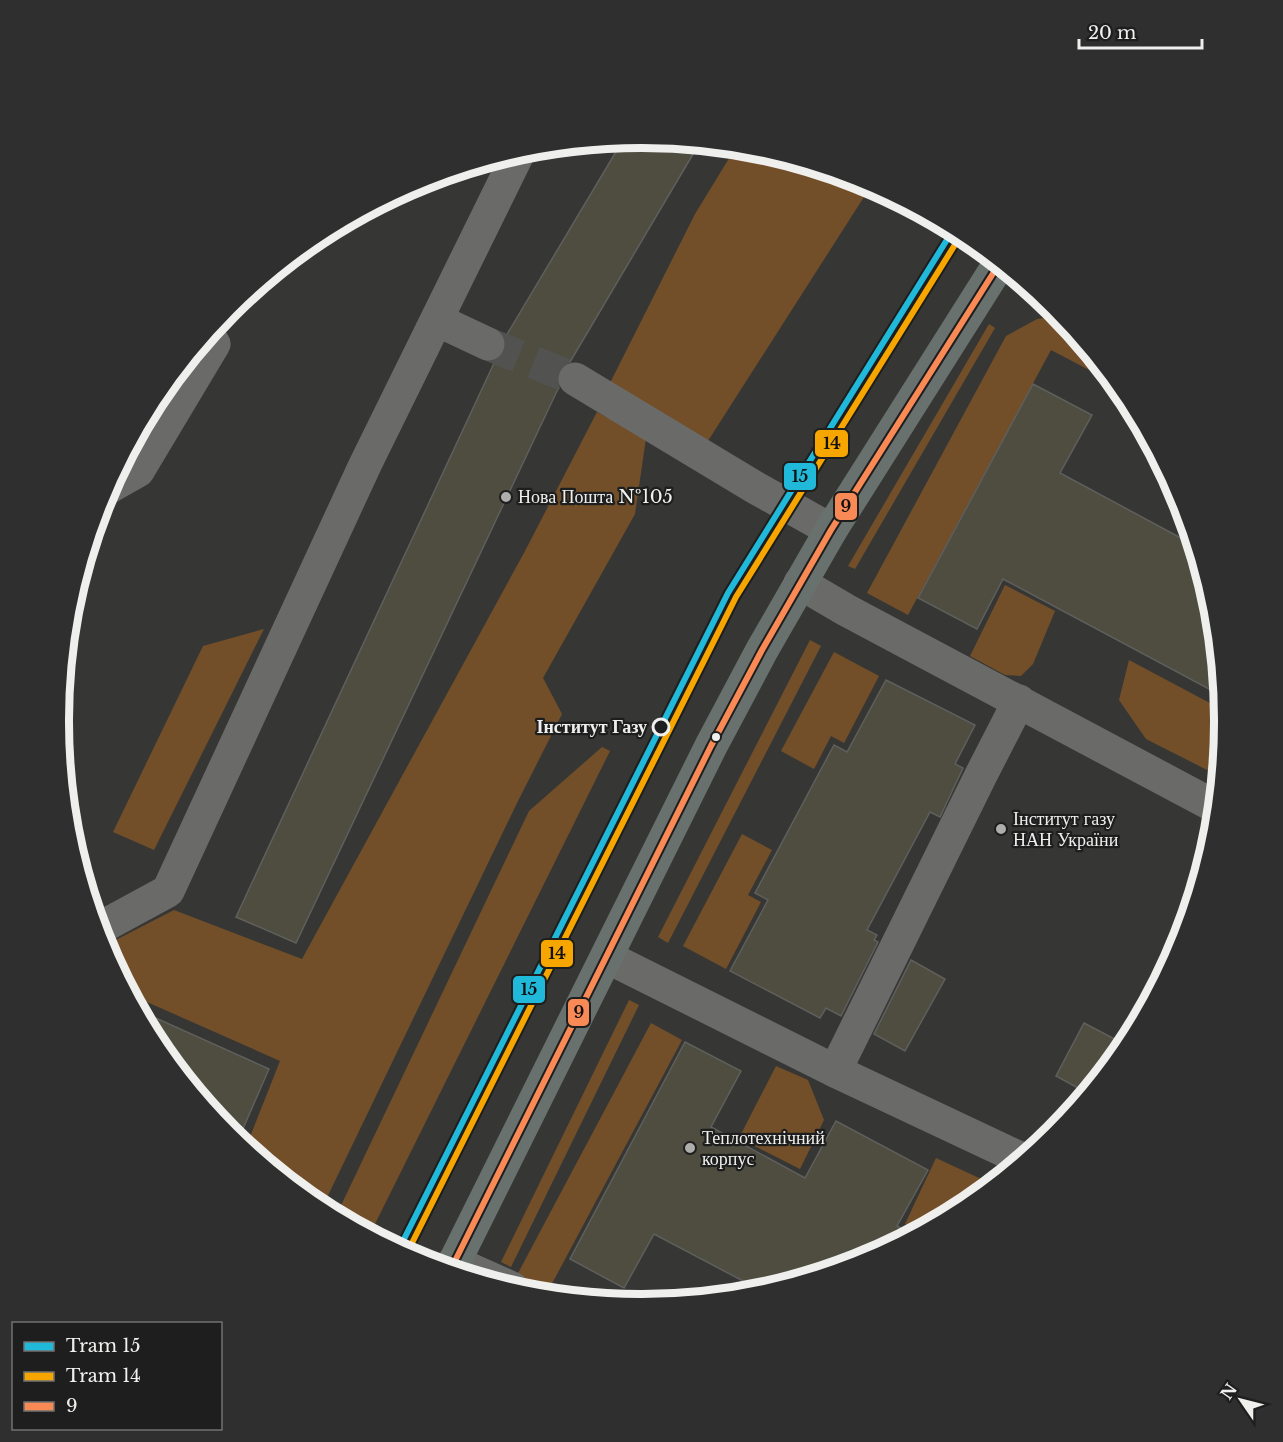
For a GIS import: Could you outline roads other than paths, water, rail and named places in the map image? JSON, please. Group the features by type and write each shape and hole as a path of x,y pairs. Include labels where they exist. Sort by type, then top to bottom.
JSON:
{"main road":[{"path":"455,1262 716,736 762,650 831,530 995,271"}],"lane":[{"path":"107,924 168,891 365,465 513,164"},
{"path":"437,320 488,344"},
{"path":"123,480 138,471 214,344 213,342"},
{"path":"575,380 831,530"},
{"path":"800,583 846,610 1208,803"},
{"path":"835,1071 1019,701"},
{"path":"607,957 835,1071 1014,1155"}],"tunnel":[{"path":"488,344 575,379"}],"tram line":[{"name":"15","path":"403,1241 728,593 948,238"},
{"name":"14","path":"411,1245 736,597 956,243"}],"place":[{"name":"Нова Пошта №105","path":"506,497"},
{"name":"Інститут Газу","path":"661,727"},
{"name":"Інститут газу НАН України","path":"1001,829"},
{"name":"Теплотехнічний корпус","path":"690,1148"}]}
